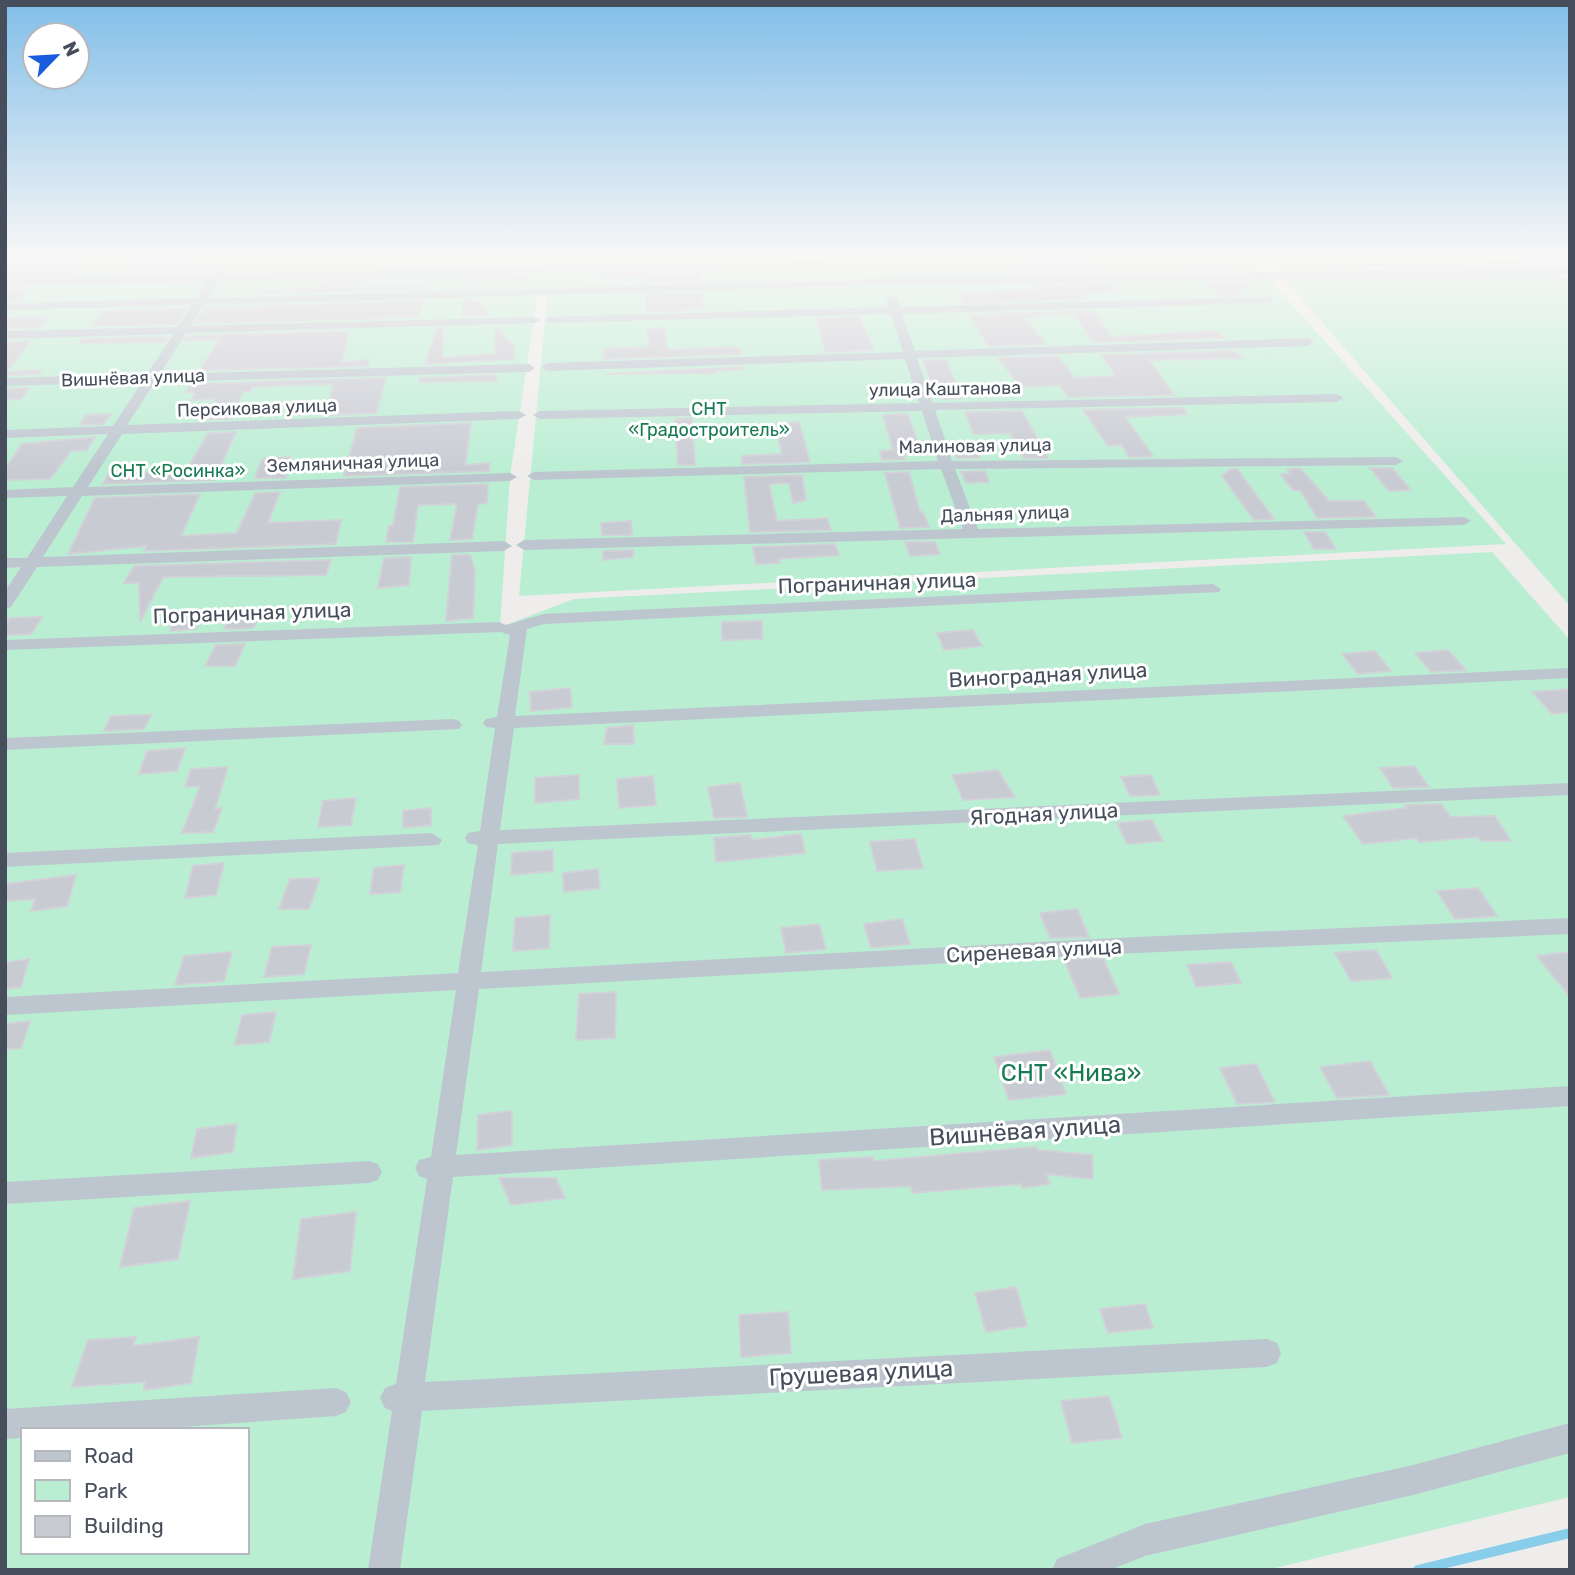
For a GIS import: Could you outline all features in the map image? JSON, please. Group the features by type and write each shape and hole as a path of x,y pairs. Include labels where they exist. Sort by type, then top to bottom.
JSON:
{"street":[{"path":"5,335 277,328"},
{"path":"902,328 946,465 972,534"},
{"path":"5,604 184,330"},
{"path":"547,367 1308,342"},
{"name":"Вишнёвая улица","path":"5,382 529,368"},
{"name":"улица Каштанова","path":"547,415 1338,398"},
{"name":"Персиковая улица","path":"5,434 515,416"},
{"name":"Малиновая улица","path":"555,476 946,465 1396,461"},
{"path":"534,477 555,476"},
{"name":"Земляничная улица","path":"5,495 510,477"},
{"name":"Дальняя улица","path":"524,545 1464,521"},
{"path":"5,563 504,546"},
{"name":"Пограничная улица","path":"5,645 509,628 543,619 1213,589"},
{"path":"384,1570 400,1398 467,981 481,838 509,628"},
{"name":"Виноградная улица","path":"498,722 1570,673"},
{"path":"5,744 453,725"},
{"name":"Ягодная улица","path":"481,838 1570,789"},
{"path":"5,860 432,841"},
{"name":"Сиреневая улица","path":"5,1006 1129,945 1570,926"},
{"name":"Вишнёвая улица","path":"435,1167 1570,1096"},
{"path":"5,1192 369,1171"},
{"name":"Грушевая улица","path":"400,1398 1267,1353"},
{"path":"5,1424 336,1402"},
{"path":"1068,1570 1145,1540 1413,1480 1570,1438"}],"green space":[{"name":"СНТ «Нива»","path":"5,328 533,328 510,477 500,627 574,599 1492,552 1570,640 1570,1497 1267,1570 5,1570"},
{"name":"СНТ «Градостроитель»","path":"544,328 1313,328 1506,544 519,596"},
{"path":"1327,328 1570,328 1570,606"}],"building":[{"path":"437,328 443,328 443,358 495,354 496,328 514,346 514,359 425,364"},
{"path":"647,328 665,328 667,348 670,350 731,347 740,348 741,354 604,359 604,349 649,347"},
{"path":"819,328 864,328 874,350 825,352"},
{"path":"977,328 1032,328 1046,344 988,346"},
{"path":"1083,328 1105,328 1112,337 1218,331 1224,338 1093,342"},
{"path":"349,331 341,363 368,360 368,366 200,370 220,339 184,341 187,336"},
{"path":"169,337 165,342 79,343 82,339"},
{"path":"30,341 7,372 41,370 38,374 5,375 5,342"},
{"path":"1235,351 1242,358 1149,360 1174,395 1068,397 1060,385 1021,387 998,358 1057,356 1075,378 1116,376 1102,355"},
{"path":"923,360 946,360 962,398 941,399 937,389 934,389"},
{"path":"744,369 715,373 605,374"},
{"path":"497,375 496,381 419,382 420,378"},
{"path":"386,378 376,413 327,415 333,384 288,385 252,387 250,391 243,391 233,419 208,419 216,399 191,400 196,392 186,392 192,384"},
{"path":"29,388 21,399 5,400 5,389"},
{"path":"1183,408 1187,414 1125,417 1153,456 1137,457 1129,457 1122,445 1108,446 1083,410"},
{"path":"1022,411 1048,458 1024,458 1010,433 974,434 965,412"},
{"path":"111,414 104,424 80,425 86,415"},
{"path":"908,414 921,453 903,454 905,459 882,460 880,451 893,450 883,415"},
{"path":"692,418 695,465 678,465 675,419"},
{"path":"799,422 810,462 742,464 742,456 782,454 775,424"},
{"path":"471,423 465,465 490,463 489,471 344,476 357,428"},
{"path":"236,432 214,480 103,484 109,473 186,471 208,433"},
{"path":"95,437 87,450 71,451 50,479 5,480 5,469 22,444"},
{"path":"975,445 980,458 957,458 953,446"},
{"path":"290,457 285,478 255,478 262,459"},
{"path":"1300,468 1329,501 1364,501 1376,517 1317,518 1300,490 1293,490 1280,474 1290,474 1287,469"},
{"path":"1370,468 1392,468 1411,490 1389,491"},
{"path":"1231,469 1237,469 1274,519 1254,520 1222,476"},
{"path":"985,471 989,482 966,483 961,472"},
{"path":"909,472 920,512 923,512 929,527 900,528 885,473"},
{"path":"802,475 806,500 793,503 789,483 769,484 777,521 827,518 831,530 750,532 744,477"},
{"path":"488,484 487,503 478,504 472,539 450,540 457,504 418,505 413,542 386,542 389,526 393,526 400,487"},
{"path":"280,492 268,523 341,520 336,544 144,551 147,546 68,554 95,498 200,494 181,536 237,533 255,493"},
{"path":"631,521 632,535 602,535 601,523"},
{"path":"1304,532 1325,532 1336,549 1314,549"},
{"path":"905,542 935,542 940,554 910,556"},
{"path":"835,544 839,555 779,559 780,563 756,564 753,547"},
{"path":"633,550 633,557 603,560 603,551"},
{"path":"452,555 470,555 475,571 473,618 446,621"},
{"path":"411,557 409,585 378,588 384,558"},
{"path":"331,560 326,575 163,577 140,622 139,583 124,583 134,566"},
{"path":"202,611 196,629 170,631 176,613"},
{"path":"259,616 253,628 224,629 230,619"},
{"path":"42,617 31,634 5,635 5,626 10,618"},
{"path":"762,621 762,639 722,640 722,622"},
{"path":"973,630 982,646 944,650 937,633"},
{"path":"245,644 235,666 205,666 216,645"},
{"path":"1448,650 1466,670 1431,672 1415,653"},
{"path":"1375,651 1391,671 1358,674 1342,654"},
{"path":"570,688 572,707 531,711 530,692"},
{"path":"1570,689 1570,712 1552,714 1532,692"},
{"path":"151,715 144,729 104,731 111,716"},
{"path":"633,725 634,744 604,744 607,728"},
{"path":"185,748 177,771 139,774 147,751"},
{"path":"1414,766 1429,787 1393,788 1380,768"},
{"path":"228,767 215,809 222,808 213,832 182,833 200,786 185,787 191,769"},
{"path":"998,770 1015,797 963,800 952,775"},
{"path":"579,775 579,799 535,803 535,778"},
{"path":"1151,775 1160,795 1130,796 1121,777"},
{"path":"653,776 656,805 619,808 617,779"},
{"path":"740,783 747,817 714,818 708,787"},
{"path":"356,798 351,825 318,827 323,801"},
{"path":"1441,804 1451,817 1495,816 1511,841 1481,841 1478,837 1419,842 1416,838 1363,844 1343,816 1407,808 1405,805"},
{"path":"431,808 431,825 403,828 403,811"},
{"path":"1152,820 1163,841 1127,844 1117,823"},
{"path":"801,834 805,853 716,862 714,838 751,835 752,840"},
{"path":"915,839 923,868 877,871 870,842"},
{"path":"553,850 553,871 511,875 512,853"},
{"path":"224,863 216,895 185,898 193,866"},
{"path":"404,865 400,892 370,894 374,868"},
{"path":"598,869 600,888 564,892 563,873"},
{"path":"76,875 67,906 31,911 35,899 5,901 5,884"},
{"path":"320,878 309,909 279,909 290,879"},
{"path":"1478,888 1497,916 1455,919 1437,891"},
{"path":"1077,909 1089,937 1050,938 1040,913"},
{"path":"550,915 549,948 513,951 515,918"},
{"path":"902,919 910,944 871,948 864,924"},
{"path":"819,924 826,949 786,953 781,928"},
{"path":"311,945 304,974 264,977 272,947"},
{"path":"1376,950 1392,978 1351,981 1335,953"},
{"path":"232,952 224,981 175,985 184,956"},
{"path":"1570,952 1570,997 1537,956"},
{"path":"29,959 21,987 5,989 5,963"},
{"path":"1064,959 1104,960 1119,994 1080,998"},
{"path":"1231,962 1241,983 1196,987 1187,965"},
{"path":"616,992 615,1038 576,1040 579,994"},
{"path":"276,1012 269,1042 235,1045 242,1015"},
{"path":"30,1021 21,1048 5,1049 5,1024"},
{"path":"1050,1050 1066,1094 1009,1100 994,1057"},
{"path":"1370,1061 1389,1095 1337,1098 1320,1067"},
{"path":"1256,1064 1275,1102 1237,1104 1220,1068"},
{"path":"512,1111 512,1145 477,1150 478,1115"},
{"path":"237,1124 233,1152 191,1158 197,1129"},
{"path":"1036,1147 1038,1150 1092,1155 1093,1179 1046,1174 1050,1184 1022,1188 1021,1184 912,1193 911,1186 822,1190 819,1160 873,1157 874,1161"},
{"path":"499,1178 556,1178 565,1198 511,1205"},
{"path":"190,1201 178,1259 120,1267 134,1208"},
{"path":"356,1212 350,1271 293,1279 301,1219"},
{"path":"1016,1287 1027,1326 986,1332 975,1293"},
{"path":"1145,1304 1153,1328 1108,1333 1100,1309"},
{"path":"788,1312 791,1353 741,1357 739,1315"},
{"path":"136,1337 133,1346 199,1337 191,1383 144,1390 145,1382 72,1387 88,1340"},
{"path":"1109,1396 1122,1438 1072,1443 1061,1401"}],"waterway":[{"path":"1418,1570 1570,1533"}],"park label":[{"name":"СНТ «Росинка»","path":"178,471"}]}
